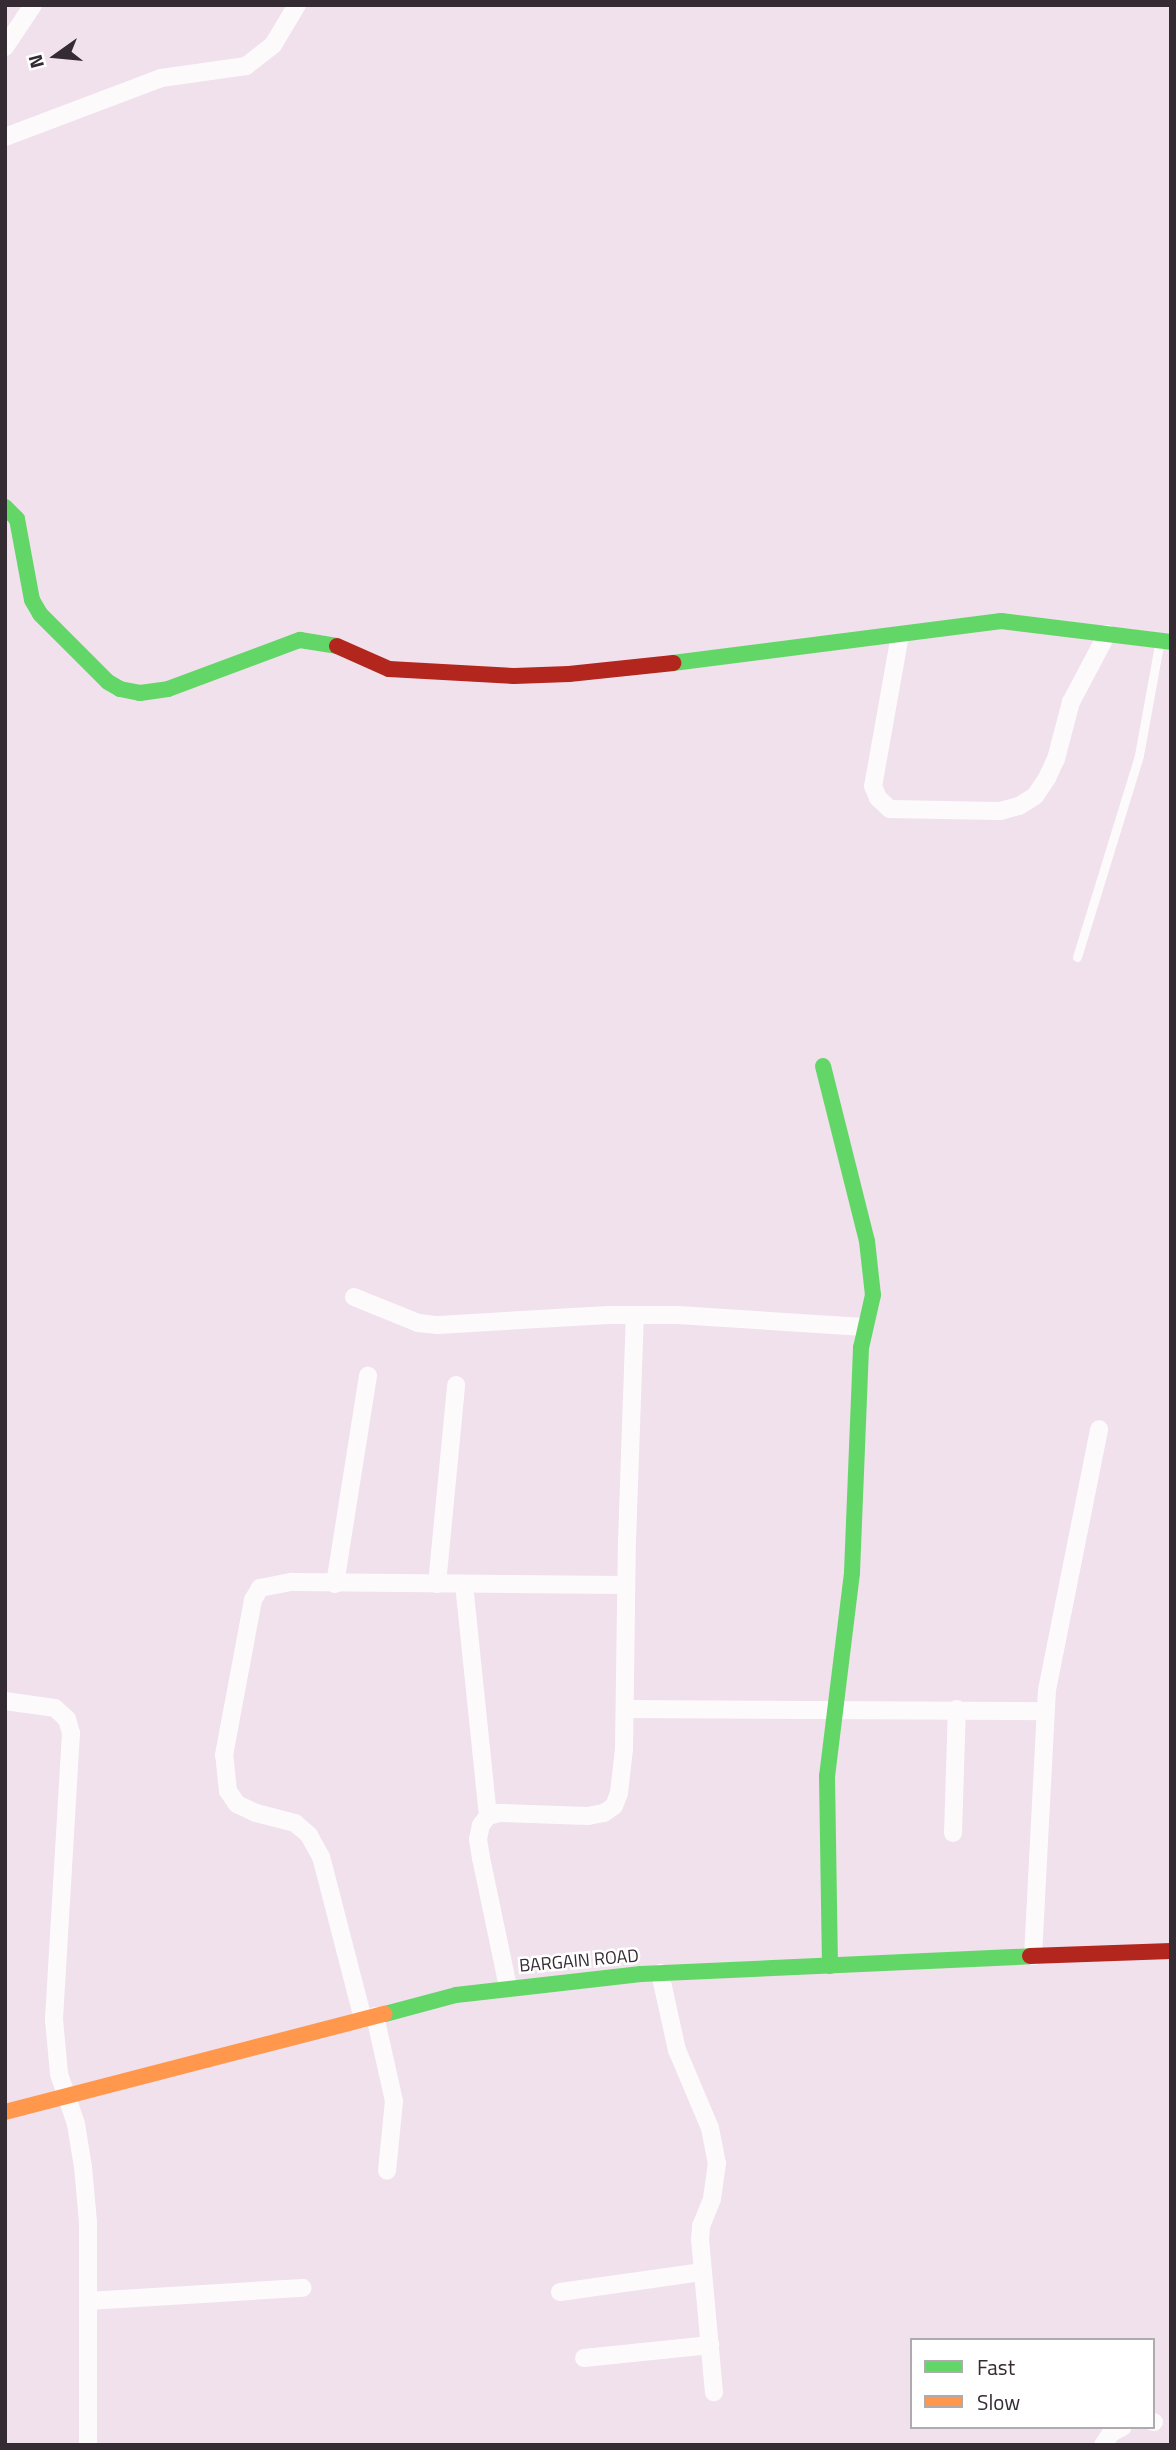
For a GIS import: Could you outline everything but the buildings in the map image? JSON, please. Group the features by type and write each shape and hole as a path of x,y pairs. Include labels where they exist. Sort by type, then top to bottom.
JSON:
{"street":[{"path":"5,137 161,78 246,66 273,46 297,5"},
{"path":"5,47 29,7"},
{"path":"5,507 17,519 23,538 33,600 40,614 108,682 120,690 140,693 168,689 300,640 317,640 334,645 389,669 514,676 569,674 1001,621 1165,641"},
{"path":"900,635 873,786 878,798 890,809 1000,811 1019,806 1035,796 1047,778 1056,759 1071,702 1108,634"},
{"path":"823,1066 867,1241 873,1295 864,1327 852,1573 826,1796 830,1966"},
{"path":"354,1297 418,1322 438,1325 691,1316 864,1327"},
{"path":"488,1816 520,1812 588,1816 614,1806 622,1774 625,1709 626,1585 635,1316"},
{"path":"335,1584 368,1376"},
{"path":"438,1584 456,1385"},
{"path":"1032,1956 1045,1711 1052,1656 1099,1429"},
{"path":"387,2171 394,2101 321,1857 309,1835 295,1823 256,1813 237,1804 228,1791 224,1755 253,1600 260,1588 292,1582 626,1585"},
{"path":"464,1584 488,1816 481,1825 478,1839 508,1987"},
{"path":"5,1701 55,1707 66,1719 71,1733 54,2019 59,2074 68,2096 83,2167 88,2222 88,2445"},
{"path":"625,1709 1045,1711"},
{"path":"953,1833 957,1709"},
{"name":"BARGAIN ROAD","path":"5,2112 456,1995 508,1987 660,1973 1171,1951"},
{"path":"660,1973 677,2050 709,2128 715,2153 716,2180 701,2226 714,2392"},
{"path":"560,2292 703,2272"},
{"path":"88,2301 303,2288"},
{"path":"584,2358 710,2345"},
{"path":"1103,2445 1111,2433 1119,2429"}],"lane":[{"path":"1077,957 1139,755 1165,641"}],"traffic: fast":[{"path":"5,507 17,519 32,600 40,614 108,682 120,689 140,693 168,689 300,640 337,646"},
{"path":"673,663 1001,621 1171,642"},
{"path":"823,1066 867,1241 873,1295 861,1348 852,1573 827,1776 830,1966"},
{"path":"385,2014 456,1995 641,1974 1030,1956"}],"traffic: slow":[{"path":"5,2112 385,2014"}],"traffic: jam":[{"path":"337,646 389,669 514,676 569,674 673,663"},
{"path":"1030,1956 1171,1951"}]}
